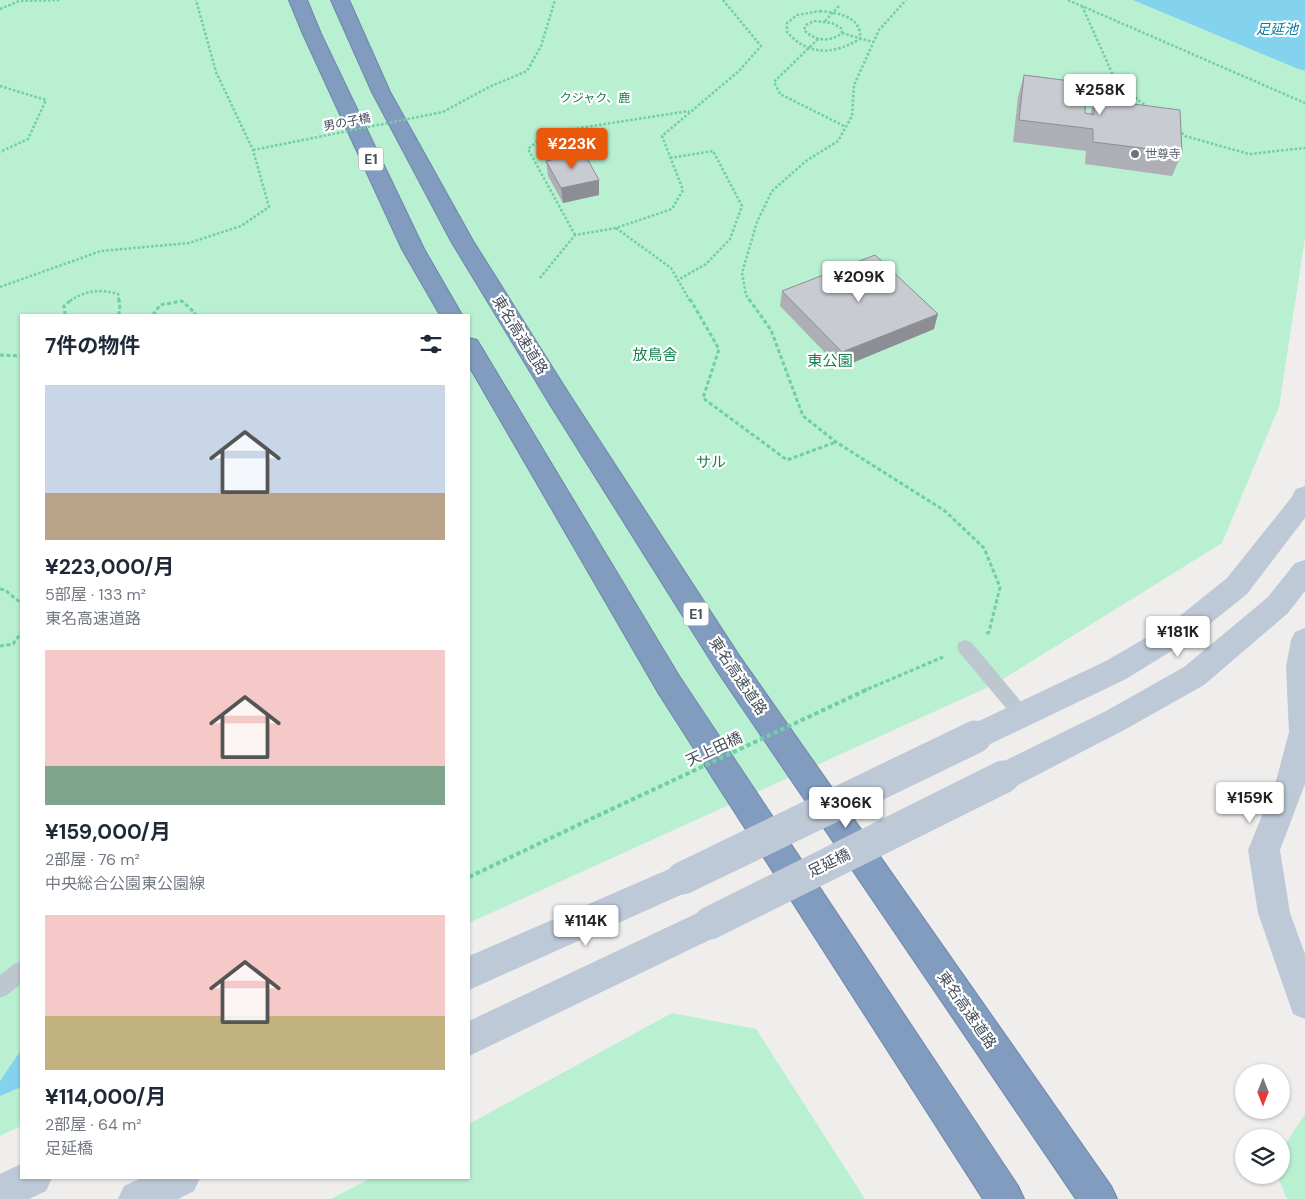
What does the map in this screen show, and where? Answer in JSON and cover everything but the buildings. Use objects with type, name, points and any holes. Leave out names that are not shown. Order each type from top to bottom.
[{"type":"highway","name":"E1","points":[[298,0],[312,34],[413,249],[450,314]]},
{"type":"highway","name":"東名高速道路","points":[[340,0],[381,92],[462,242],[560,400],[728,663],[1098,1199]]},
{"type":"highway","points":[[470,348],[669,684],[1005,1199]]},
{"type":"street","points":[[470,973],[683,878],[1116,670],[1181,631],[1237,586],[1302,503],[1305,496]]},
{"type":"street","name":"足延橋","points":[[470,1039],[710,923],[1116,720],[1194,676],[1278,605],[1305,571]]},
{"type":"street","points":[[1305,640],[1300,667],[1304,732],[1291,781],[1264,850],[1274,913],[1305,1002]]},
{"type":"street","points":[[0,1193],[31,1179]]},
{"type":"street","points":[[136,1199],[179,1179]]},
{"type":"lane","points":[[965,647],[1022,715]]},
{"type":"lane","points":[[0,988],[20,972]]},
{"type":"path","points":[[0,9],[19,1],[60,0]]},
{"type":"path","points":[[0,287],[101,251],[189,243],[241,226],[269,207],[253,150],[216,72],[196,0]]},
{"type":"path","name":"男の子橋","points":[[253,150],[443,112],[489,87],[527,71],[541,46],[555,0]]},
{"type":"path","points":[[540,278],[575,235],[616,228],[672,209],[682,190],[662,136],[739,71],[761,46],[723,0]]},
{"type":"path","points":[[818,39],[774,82],[780,94],[846,127],[852,116],[854,85],[873,42],[879,30],[906,0]]},
{"type":"path","points":[[1068,0],[1305,103]]},
{"type":"path","points":[[826,20],[839,6]]},
{"type":"path","points":[[1082,6],[1117,84],[1155,113]]},
{"type":"path","points":[[820,11],[833,12],[844,16],[859,26],[862,32],[860,39],[845,48],[833,51],[808,49],[790,39],[785,32],[785,26],[790,20],[803,14],[820,11]]},
{"type":"path","points":[[826,20],[835,23],[841,28],[842,33],[838,38],[828,40],[808,36],[804,30],[806,25],[814,21],[826,20]]},
{"type":"path","points":[[842,33],[873,42]]},
{"type":"path","points":[[0,86],[46,100],[28,139],[0,152]]},
{"type":"path","points":[[575,235],[528,149],[547,133],[691,111]]},
{"type":"path","name":"天上田橋","points":[[470,877],[868,689],[965,647],[989,632],[1000,587],[984,548],[946,510],[836,442],[803,416],[771,330],[746,295],[742,273],[757,222],[772,191],[806,161],[838,140],[846,127]]},
{"type":"path","points":[[1178,130],[1185,136],[1249,154],[1305,148]]},
{"type":"path","points":[[670,158],[713,151],[742,206],[730,239],[706,264],[678,280]]},
{"type":"path","points":[[616,228],[671,268],[719,349],[703,398],[786,460],[836,442]]},
{"type":"path","points":[[65,314],[64,306],[80,293],[104,289],[118,294],[120,311],[118,314]]},
{"type":"path","points":[[154,314],[160,305],[182,301],[194,314]]},
{"type":"path","points":[[0,355],[20,356]]},
{"type":"path","points":[[0,589],[5,590],[20,602]]},
{"type":"path","points":[[0,646],[13,644],[20,634]]},
{"type":"green space","name":"東公園","points":[[0,0],[1305,0],[1305,238],[1279,407],[1222,543],[995,684],[470,923],[470,314],[20,314],[20,1126],[0,1136]]},
{"type":"green space","points":[[672,1013],[756,1029],[865,1199],[331,1199],[369,1179],[470,1179],[470,1123]]},
{"type":"green space","points":[[1305,1114],[1305,1199],[1287,1199],[1281,1184],[1290,1184],[1290,1137]]},
{"type":"water","name":"足延池","points":[[1133,0],[1305,0],[1305,71],[1296,68]]},
{"type":"water","points":[[20,1051],[20,1087],[0,1096],[0,1081]]},
{"type":"place","name":"世尊寺","points":[[1135,154]]},
{"type":"park label","name":"クジャク、鹿","points":[[595,98]]},
{"type":"park label","name":"放鳥舎","points":[[655,355]]},
{"type":"park label","name":"サル","points":[[711,462]]}]
